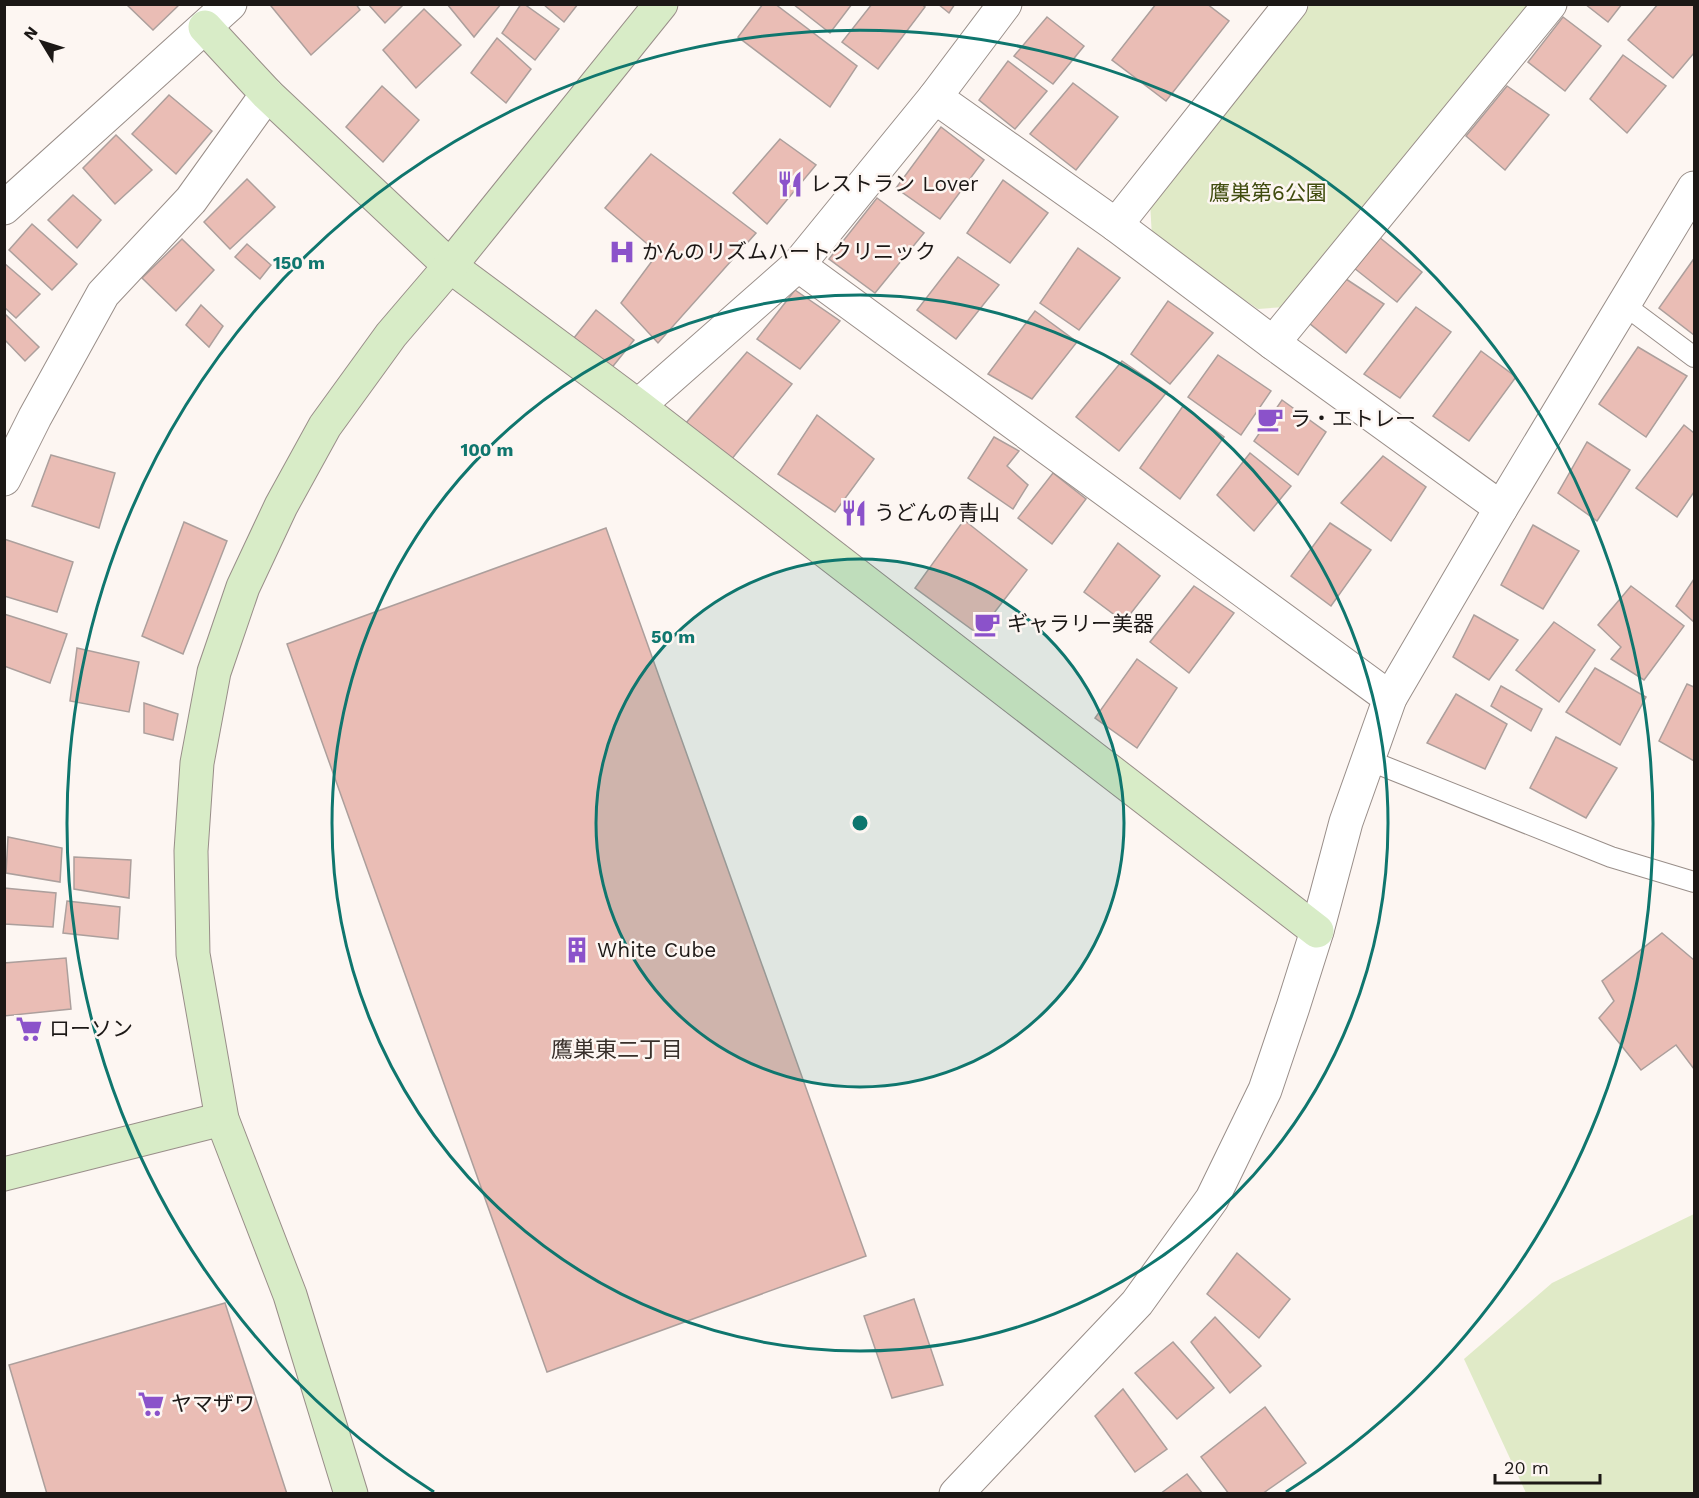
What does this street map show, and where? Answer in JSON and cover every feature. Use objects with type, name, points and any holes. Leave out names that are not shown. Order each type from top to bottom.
[{"type":"street","points":[[4,208],[230,4]]},
{"type":"street","points":[[351,1494],[290,1295],[222,1119],[193,954],[191,851],[197,763],[214,672],[243,587],[281,506],[325,426],[392,334],[450,266],[661,4]]},
{"type":"street","points":[[638,406],[798,265],[935,98],[1005,4]]},
{"type":"street","points":[[1116,225],[1291,4]]},
{"type":"street","points":[[1273,343],[1550,4]]},
{"type":"street","points":[[205,27],[267,94],[450,266],[638,406],[1317,931]]},
{"type":"street","points":[[4,479],[35,417],[103,294],[191,200],[267,94]]},
{"type":"street","points":[[935,98],[1116,225],[1273,343],[1501,508]]},
{"type":"street","points":[[956,1494],[1137,1303],[1212,1198],[1265,1090],[1317,931],[1346,822],[1390,698],[1623,304],[1695,188]]},
{"type":"street","points":[[798,265],[1390,698]]},
{"type":"street","points":[[4,1174],[222,1119]]},
{"type":"lane","points":[[1623,304],[1695,357]]},
{"type":"lane","points":[[1368,760],[1611,856],[1695,882]]},
{"type":"green space","name":"鷹巣第6公園","points":[[1310,5],[1528,5],[1285,307],[1258,309],[1152,237],[1150,202]]},
{"type":"green space","points":[[1694,1214],[1694,1493],[1526,1493],[1464,1359],[1552,1283]]},
{"type":"building","points":[[126,4],[180,4],[153,30]]},
{"type":"building","points":[[273,4],[356,4],[360,10],[311,55],[271,6]]},
{"type":"building","points":[[368,4],[404,4],[385,23]]},
{"type":"building","points":[[447,4],[501,4],[474,37]]},
{"type":"building","points":[[521,4],[559,29],[535,60],[502,33]]},
{"type":"building","points":[[543,4],[578,4],[564,22]]},
{"type":"building","points":[[763,4],[775,4],[857,66],[830,107],[738,37]]},
{"type":"building","points":[[793,4],[852,4],[830,33]]},
{"type":"building","points":[[872,4],[921,4],[925,7],[878,69],[842,42]]},
{"type":"building","points":[[938,4],[955,4],[949,13]]},
{"type":"building","points":[[1156,4],[1207,4],[1229,21],[1166,101],[1112,60]]},
{"type":"building","points":[[1585,4],[1622,4],[1608,22]]},
{"type":"building","points":[[1658,4],[1694,4],[1694,53],[1673,78],[1628,40]]},
{"type":"building","points":[[424,9],[461,45],[416,88],[383,50]]},
{"type":"building","points":[[1047,17],[1084,46],[1053,84],[1014,56]]},
{"type":"building","points":[[1563,17],[1601,46],[1565,91],[1528,62]]},
{"type":"building","points":[[497,38],[531,69],[506,103],[471,73]]},
{"type":"building","points":[[1623,55],[1666,86],[1627,133],[1590,99]]},
{"type":"building","points":[[1008,61],[1047,91],[1015,129],[979,100]]},
{"type":"building","points":[[1073,83],[1118,117],[1076,170],[1030,134]]},
{"type":"building","points":[[382,86],[419,120],[383,162],[346,127]]},
{"type":"building","points":[[1507,86],[1549,115],[1505,170],[1466,136]]},
{"type":"building","points":[[169,95],[212,131],[176,174],[132,134]]},
{"type":"building","points":[[941,127],[984,160],[940,219],[896,188]]},
{"type":"building","points":[[116,135],[152,170],[115,204],[83,168]]},
{"type":"building","points":[[780,139],[816,165],[767,224],[733,193]]},
{"type":"building","points":[[651,154],[756,233],[658,343],[621,303],[658,253],[605,208]]},
{"type":"building","points":[[247,179],[275,207],[230,249],[204,222]]},
{"type":"building","points":[[1003,180],[1048,213],[1010,263],[967,233]]},
{"type":"building","points":[[73,195],[101,220],[77,248],[48,220]]},
{"type":"building","points":[[877,198],[924,233],[875,293],[829,259]]},
{"type":"building","points":[[32,224],[77,264],[52,290],[9,250]]},
{"type":"building","points":[[1379,237],[1422,272],[1397,302],[1354,268]]},
{"type":"building","points":[[182,239],[214,270],[176,311],[142,278]]},
{"type":"building","points":[[247,244],[271,265],[260,279],[235,257]]},
{"type":"building","points":[[1078,248],[1120,278],[1079,330],[1040,303]]},
{"type":"building","points":[[958,257],[999,285],[956,339],[917,310]]},
{"type":"building","points":[[1694,261],[1694,335],[1659,308]]},
{"type":"building","points":[[4,263],[40,294],[16,318],[4,307]]},
{"type":"building","points":[[1343,277],[1384,304],[1346,353],[1309,323]]},
{"type":"building","points":[[795,290],[840,321],[800,369],[757,339]]},
{"type":"building","points":[[1168,301],[1213,333],[1170,384],[1131,354]]},
{"type":"building","points":[[201,305],[223,326],[209,347],[186,325]]},
{"type":"building","points":[[1416,307],[1451,332],[1400,398],[1364,374]]},
{"type":"building","points":[[596,310],[634,340],[606,375],[570,343]]},
{"type":"building","points":[[1035,311],[1077,342],[1032,399],[988,374]]},
{"type":"building","points":[[4,313],[39,347],[25,361],[4,339]]},
{"type":"building","points":[[1638,347],[1687,376],[1646,437],[1599,404]]},
{"type":"building","points":[[1481,351],[1516,377],[1469,441],[1433,416]]},
{"type":"building","points":[[747,352],[792,384],[731,460],[686,423]]},
{"type":"building","points":[[1218,355],[1271,391],[1241,435],[1188,397]]},
{"type":"building","points":[[1122,361],[1167,392],[1119,451],[1076,417]]},
{"type":"building","points":[[1282,400],[1326,432],[1298,475],[1254,441]]},
{"type":"building","points":[[1183,406],[1224,437],[1180,499],[1140,468]]},
{"type":"building","points":[[817,415],[874,459],[835,512],[778,474]]},
{"type":"building","points":[[1684,425],[1694,433],[1694,492],[1677,517],[1636,488]]},
{"type":"building","points":[[994,437],[1019,451],[1007,466],[1028,485],[1013,509],[968,478]]},
{"type":"building","points":[[1587,442],[1630,470],[1597,521],[1558,493]]},
{"type":"building","points":[[1250,453],[1291,486],[1254,531],[1217,495]]},
{"type":"building","points":[[51,455],[115,473],[99,528],[32,506]]},
{"type":"building","points":[[1383,456],[1426,487],[1391,541],[1341,503]]},
{"type":"building","points":[[1053,473],[1086,499],[1052,544],[1018,518]]},
{"type":"building","points":[[964,520],[1027,570],[978,634],[915,588]]},
{"type":"building","points":[[184,522],[227,541],[183,654],[142,636]]},
{"type":"building","points":[[1330,523],[1371,550],[1331,606],[1291,576]]},
{"type":"building","points":[[1533,525],[1579,551],[1543,609],[1501,585]]},
{"type":"building","name":"White Cube","points":[[606,528],[866,1256],[547,1372],[287,644]]},
{"type":"building","points":[[4,539],[73,562],[57,612],[4,596]]},
{"type":"building","points":[[1118,543],[1160,576],[1124,622],[1084,592]]},
{"type":"building","points":[[1694,579],[1694,622],[1676,606]]},
{"type":"building","points":[[1194,586],[1234,613],[1189,673],[1150,642]]},
{"type":"building","points":[[1631,586],[1684,626],[1644,680],[1611,659],[1621,647],[1598,625]]},
{"type":"building","points":[[4,614],[67,634],[50,683],[4,666]]},
{"type":"building","points":[[1474,615],[1518,640],[1489,680],[1453,657]]},
{"type":"building","points":[[1554,622],[1595,650],[1559,702],[1516,670]]},
{"type":"building","points":[[77,648],[139,662],[129,712],[70,701]]},
{"type":"building","points":[[1137,659],[1177,688],[1137,748],[1095,718]]},
{"type":"building","points":[[1595,668],[1646,697],[1620,745],[1566,712]]},
{"type":"building","points":[[1687,684],[1694,687],[1694,761],[1659,741]]},
{"type":"building","points":[[1501,686],[1542,709],[1531,731],[1491,706]]},
{"type":"building","points":[[1456,694],[1507,724],[1485,769],[1427,743]]},
{"type":"building","points":[[144,703],[178,714],[173,740],[144,733]]},
{"type":"building","points":[[1556,737],[1617,768],[1586,818],[1530,788]]},
{"type":"building","points":[[8,837],[62,848],[60,882],[6,873]]},
{"type":"building","points":[[74,857],[131,860],[129,898],[74,889]]},
{"type":"building","points":[[4,888],[56,893],[53,927],[5,924]]},
{"type":"building","points":[[67,901],[120,907],[118,939],[63,933]]},
{"type":"building","points":[[1662,933],[1694,960],[1694,1069],[1676,1045],[1641,1070],[1599,1018],[1614,1001],[1602,981]]},
{"type":"building","points":[[66,958],[71,1009],[4,1016],[4,963]]},
{"type":"building","points":[[1237,1253],[1290,1299],[1259,1338],[1207,1294]]},
{"type":"building","points":[[914,1299],[943,1385],[892,1398],[864,1316]]},
{"type":"building","points":[[225,1303],[287,1494],[47,1494],[9,1365]]},
{"type":"building","points":[[1215,1317],[1261,1366],[1230,1393],[1191,1342]]},
{"type":"building","points":[[1173,1342],[1214,1388],[1177,1419],[1135,1373]]},
{"type":"building","points":[[1123,1389],[1167,1449],[1135,1472],[1095,1416]]},
{"type":"building","points":[[1265,1407],[1306,1463],[1262,1494],[1229,1494],[1201,1457]]},
{"type":"building","points":[[1187,1474],[1203,1494],[1160,1494]]},
{"type":"place","name":"レストラン Lover","points":[[790,184]]},
{"type":"place","name":"かんのリズムハートクリニック","points":[[622,252]]},
{"type":"place","name":"ラ・エトレー","points":[[1270,419]]},
{"type":"place","name":"うどんの青山","points":[[854,513]]},
{"type":"place","name":"ギャラリー美器","points":[[987,624]]},
{"type":"place","name":"White Cube","points":[[577,950]]},
{"type":"place","name":"ローソン","points":[[29,1029]]},
{"type":"place","name":"ヤマザワ","points":[[151,1404]]},
{"type":"district","name":"鷹巣東二丁目","points":[[617,1049]]}]
